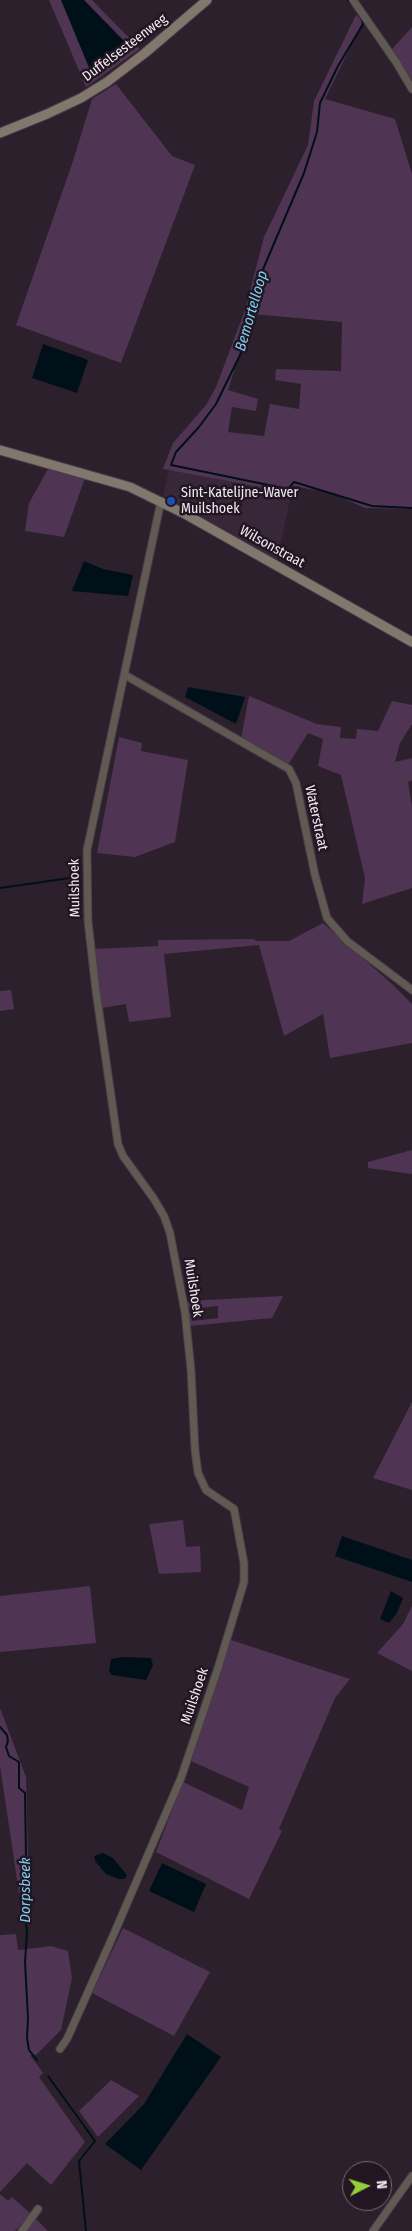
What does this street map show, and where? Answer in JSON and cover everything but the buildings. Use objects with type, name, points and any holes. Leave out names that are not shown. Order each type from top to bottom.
[{"type":"street","name":"Duffelsesteenweg","points":[[0,133],[48,114],[81,98],[107,82],[145,53],[206,0]]},
{"type":"street","points":[[352,0],[412,89]]},
{"type":"street","name":"Wilsonstraat","points":[[0,450],[130,487],[161,501],[412,642]]},
{"type":"street","name":"Muilshoek","points":[[60,2049],[67,2039],[113,1936],[181,1778],[218,1668],[244,1582],[244,1563],[234,1509],[206,1490],[198,1472],[195,1450],[191,1362],[185,1312],[174,1251],[164,1216],[118,1144],[88,921],[87,850],[161,501]]},
{"type":"street","name":"Waterstraat","points":[[125,676],[289,769],[296,783],[315,875],[327,918],[347,940],[412,990]]},
{"type":"street","points":[[373,2231],[412,2176]]},
{"type":"street","points":[[22,2231],[38,2209]]},
{"type":"shaded area","points":[[49,0],[92,0],[140,49],[86,87]]},
{"type":"shaded area","points":[[61,0],[84,0],[125,42],[90,70]]},
{"type":"shaded area","points":[[356,15],[363,21],[325,99],[395,119],[412,174],[412,509],[365,508],[331,493],[293,486],[286,492],[163,469],[173,443],[206,405],[216,387],[245,310],[264,237],[308,145],[314,101]],"holes":[[[252,314],[342,322],[341,371],[276,369],[275,380],[301,384],[299,409],[270,404],[264,436],[228,432],[232,407],[256,411],[258,399],[228,390]]]},
{"type":"shaded area","points":[[412,27],[412,81],[392,49]]},
{"type":"shaded area","points":[[116,84],[172,156],[195,165],[121,363],[16,325],[73,161],[92,99]]},
{"type":"shaded area","points":[[43,344],[88,360],[77,393],[32,378]]},
{"type":"shaded area","points":[[48,469],[85,478],[64,537],[25,531],[29,503]]},
{"type":"shaded area","points":[[169,470],[285,492],[293,486],[277,560],[163,496]]},
{"type":"shaded area","points":[[84,561],[103,569],[133,575],[128,596],[72,591]]},
{"type":"shaded area","points":[[188,687],[245,697],[236,724],[185,697]]},
{"type":"shaded area","points":[[249,696],[317,724],[341,727],[340,738],[356,739],[357,729],[378,731],[392,701],[412,705],[412,724],[400,743],[395,762],[412,758],[412,780],[408,782],[412,806],[412,888],[362,904],[365,878],[341,775],[318,766],[323,739],[308,733],[288,765],[241,739]]},
{"type":"shaded area","points":[[119,737],[142,743],[141,751],[188,760],[175,842],[135,857],[97,853]]},
{"type":"shaded area","points":[[323,923],[412,1004],[412,1043],[330,1058],[323,1014],[284,1036],[259,945],[164,954],[171,1017],[129,1022],[126,1004],[102,1008],[94,949],[158,946],[158,940],[252,939],[258,941],[289,941]]},
{"type":"shaded area","points":[[11,990],[14,1009],[0,1011],[0,991]]},
{"type":"shaded area","points":[[412,1150],[412,1174],[368,1168],[368,1162]]},
{"type":"shaded area","points":[[283,1296],[272,1318],[189,1326],[188,1313],[191,1313],[192,1321],[218,1318],[218,1306],[188,1309],[187,1301]]},
{"type":"shaded area","points":[[412,1402],[412,1490],[373,1478]]},
{"type":"shaded area","points":[[183,1520],[186,1547],[200,1546],[201,1572],[159,1574],[149,1524]]},
{"type":"shaded area","points":[[342,1536],[412,1560],[412,1582],[335,1556]]},
{"type":"shaded area","points":[[90,1586],[96,1643],[0,1652],[0,1596]]},
{"type":"shaded area","points":[[391,1591],[403,1598],[397,1613],[389,1623],[380,1619]]},
{"type":"shaded area","points":[[412,1606],[412,1671],[377,1653],[403,1624]]},
{"type":"shaded area","points":[[231,1640],[350,1679],[335,1698],[279,1829],[282,1831],[249,1899],[156,1852],[183,1782],[242,1810],[249,1787],[191,1761]]},
{"type":"shaded area","points":[[124,1657],[151,1658],[153,1665],[146,1680],[112,1675],[109,1671],[111,1659]]},
{"type":"shaded area","points":[[0,1708],[26,1777],[29,1889],[19,1893],[0,1766]]},
{"type":"shaded area","points":[[103,1853],[113,1858],[127,1875],[125,1879],[119,1879],[106,1874],[95,1861],[94,1856]]},
{"type":"shaded area","points":[[162,1863],[206,1884],[194,1912],[149,1891]]},
{"type":"shaded area","points":[[123,1928],[210,1972],[174,2036],[92,1993]]},
{"type":"shaded area","points":[[16,1934],[18,1950],[51,1946],[68,1951],[72,1978],[61,2030],[36,2055],[30,2055],[43,2073],[39,2077],[85,2142],[51,2185],[27,2163],[0,2192],[0,1935]]},
{"type":"shaded area","points":[[187,2034],[221,2057],[141,2170],[105,2144],[144,2104]]},
{"type":"shaded area","points":[[111,2080],[139,2096],[98,2137],[79,2111]]},
{"type":"shaded area","points":[[0,2194],[8,2201],[12,2197],[31,2214],[15,2231],[0,2231]]},
{"type":"shaded area","points":[[36,2219],[48,2231],[26,2231]]},
{"type":"waterway","name":"Bemortelloop","points":[[348,0],[358,13]]},
{"type":"waterway","name":"Bemortelloop","points":[[361,17],[363,24],[338,66],[320,103],[317,132],[304,173],[261,274],[251,324],[242,351],[216,404],[199,427],[176,452],[171,465],[288,489],[294,482],[372,506],[412,508]]},
{"type":"waterway","points":[[0,888],[70,878]]},
{"type":"waterway","name":"Dorpsbeek","points":[[0,1727],[7,1735],[6,1747],[9,1756],[19,1762],[19,1788],[25,1793],[25,1870],[28,1884],[23,1894],[27,1933],[25,1962],[28,2018],[27,2038],[29,2050],[37,2060]]},
{"type":"waterway","name":"Dorpsbeek","points":[[48,2076],[95,2141],[79,2161],[86,2231]]},
{"type":"place","name":"Sint-Katelijne-Waver Muilshoek","points":[[171,501]]}]
